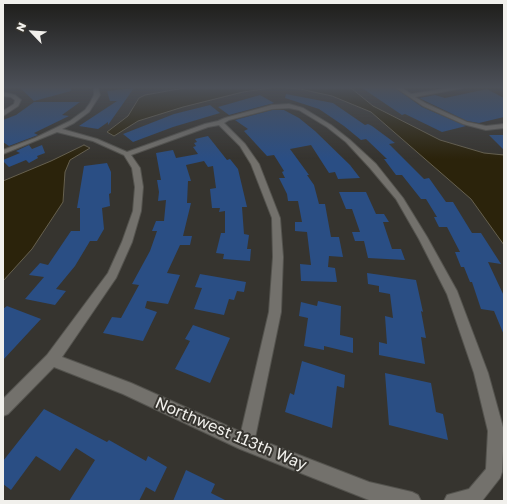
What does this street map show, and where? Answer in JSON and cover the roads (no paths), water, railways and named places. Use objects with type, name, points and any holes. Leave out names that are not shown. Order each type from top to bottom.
[{"type":"street","points":[[3,152],[57,130],[86,112]]},
{"type":"street","points":[[127,154],[207,124],[220,123],[227,119],[255,112]]},
{"type":"street","points":[[306,112],[348,141],[373,166],[399,198],[424,239],[453,294],[481,374],[496,431],[494,472],[474,497],[453,501]]},
{"type":"street","points":[[438,112],[465,123],[486,128],[504,126]]},
{"type":"street","points":[[220,123],[243,145],[255,164],[276,218],[278,257],[275,312],[246,443]]},
{"type":"street","points":[[3,409],[52,360],[87,312],[112,275],[127,242],[137,211],[139,187],[136,168],[127,154],[95,140],[57,130]]},
{"type":"street","name":"Northwest 113th Way","points":[[52,360],[126,388],[246,443],[369,491],[412,501]]}]
